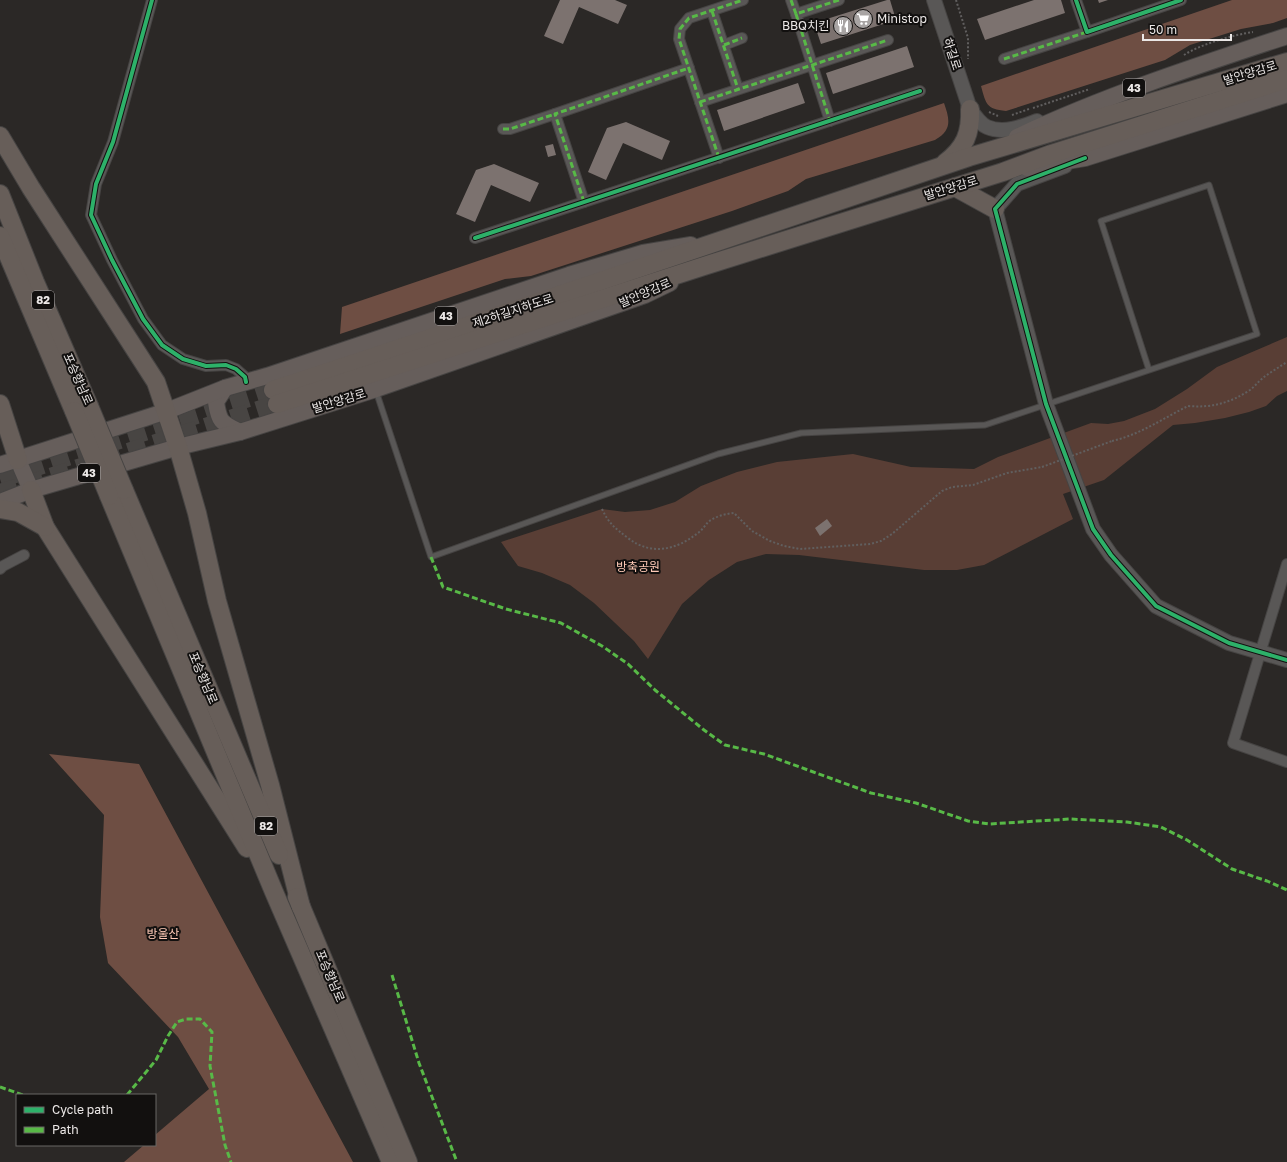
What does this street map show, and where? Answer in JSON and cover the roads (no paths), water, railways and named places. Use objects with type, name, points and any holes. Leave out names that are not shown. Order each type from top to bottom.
[{"type":"highway","name":"발안양감로","points":[[730,238],[986,151],[1287,62]]},
{"type":"highway","name":"발안양감로","points":[[704,266],[1003,172],[1051,154],[1287,79]]},
{"type":"highway","points":[[941,166],[953,157],[961,147],[968,135],[970,122],[977,108]]},
{"type":"highway","points":[[0,136],[30,188],[156,382],[167,411],[197,513],[217,601],[270,785],[301,907]]},
{"type":"highway","points":[[955,187],[994,209]]},
{"type":"highway","name":"포승향남로","points":[[0,194],[82,408],[274,892],[391,1162]]},
{"type":"highway","name":"포승향남로","points":[[0,236],[82,408]]},
{"type":"highway","name":"제2하길지하도로","points":[[704,266],[275,397],[730,238]]},
{"type":"highway","points":[[0,405],[0,412]]},
{"type":"highway","points":[[0,405],[18,460]]},
{"type":"highway","points":[[31,490],[45,527],[274,892]]},
{"type":"highway","name":"포승향남로","points":[[117,493],[301,907],[408,1162]]},
{"type":"highway","points":[[0,509],[18,512],[45,527]]},
{"type":"main road","name":"43","points":[[986,151],[1060,117],[1143,85],[1287,36]]},
{"type":"main road","name":"43","points":[[1003,172],[1085,158],[1287,94]]},
{"type":"main road","name":"발안양감로","points":[[0,466],[167,411],[225,388],[569,275],[643,253],[730,238]]},
{"type":"main road","name":"발안양감로","points":[[0,502],[31,490],[178,447],[240,432],[376,389],[645,295],[704,266]]},
{"type":"main road","points":[[225,388],[216,402],[218,416],[224,424],[240,432]]},
{"type":"main road","points":[[18,460],[31,490]]},
{"type":"street","points":[[152,0],[113,142],[96,184],[91,215],[112,260],[143,319],[162,345],[183,359],[206,366],[226,365],[236,369],[245,377],[246,382]]},
{"type":"street","points":[[719,158],[679,39],[680,29],[690,18],[743,0]]},
{"type":"street","points":[[791,0],[830,121]]},
{"type":"street","points":[[796,14],[838,0]]},
{"type":"street","name":"하길로","points":[[934,0],[977,108]]},
{"type":"street","points":[[1076,0],[1087,32]]},
{"type":"street","points":[[1004,60],[1180,0]]},
{"type":"street","points":[[712,11],[738,89]]},
{"type":"street","points":[[724,45],[742,38]]},
{"type":"street","points":[[700,102],[888,40]]},
{"type":"street","points":[[503,129],[510,129],[556,114],[689,68]]},
{"type":"street","points":[[977,108],[986,127],[998,130],[1011,129],[1024,126],[1095,100],[1143,85]]},
{"type":"street","points":[[475,238],[920,91]]},
{"type":"street","points":[[556,114],[584,202]]},
{"type":"street","points":[[1085,158],[1017,184],[994,209],[1046,404],[1093,529],[1110,555],[1156,606],[1229,643],[1287,660]]},
{"type":"street","points":[[0,569],[24,555]]},
{"type":"street","points":[[1287,564],[1233,743],[1287,762]]},
{"type":"lane","points":[[376,389],[431,557],[718,454],[801,433],[985,425],[1257,334],[1209,185],[1101,221],[1149,370]]},
{"type":"tunnel","points":[[0,479],[273,390]]},
{"type":"tunnel","points":[[0,493],[277,404]]},
{"type":"place","name":"Ministop","points":[[863,19]]},
{"type":"place","name":"BBQ치킨","points":[[843,26]]},
{"type":"park label","name":"방축공원","points":[[638,567]]},
{"type":"park label","name":"방울산","points":[[163,934]]}]
